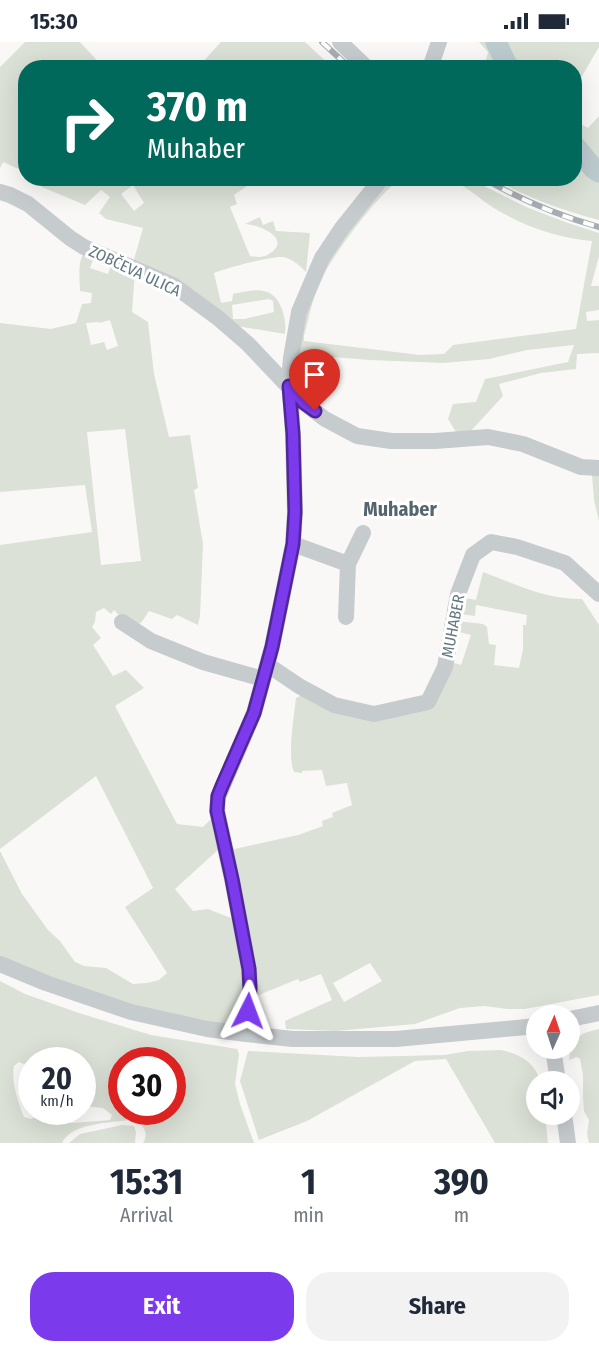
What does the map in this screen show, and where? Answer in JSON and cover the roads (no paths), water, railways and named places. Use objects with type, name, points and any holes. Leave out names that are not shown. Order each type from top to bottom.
[{"type":"street","points":[[340,42],[359,60]]},
{"type":"street","points":[[433,60],[439,42]]},
{"type":"street","points":[[246,1034],[250,988],[249,969],[217,811],[218,796],[254,713],[272,647],[293,544],[295,512],[289,386],[299,312],[322,258],[342,228],[376,186]]},
{"type":"street","name":"ZOBČEVA ULICA","points":[[0,192],[28,204],[84,247],[172,285],[218,318],[248,344],[289,386]]},
{"type":"street","points":[[289,386],[304,403],[325,419],[357,436],[391,441],[435,441],[488,437],[523,444],[581,467],[599,468]]},
{"type":"street","points":[[346,616],[348,564],[363,533]]},
{"type":"street","name":"MUHABER","points":[[266,672],[299,686],[334,705],[374,714],[429,702],[445,667],[458,594],[473,555],[491,542],[517,547],[565,563],[599,594]]},
{"type":"street","points":[[293,544],[348,564]]},
{"type":"street","points":[[122,622],[151,641],[203,662],[266,672]]},
{"type":"street","points":[[0,964],[46,983],[131,1012],[207,1029],[246,1034],[293,1039],[396,1039],[526,1027]]},
{"type":"street","points":[[580,1017],[599,1013]]},
{"type":"street","points":[[566,1125],[568,1143]]},
{"type":"waterway","points":[[496,42],[505,60]]},
{"type":"waterway","points":[[582,155],[599,172]]},
{"type":"railway","points":[[322,42],[341,60]]},
{"type":"railway","points":[[498,186],[540,206],[599,227]]},
{"type":"district","name":"Muhaber","points":[[400,509]]}]
